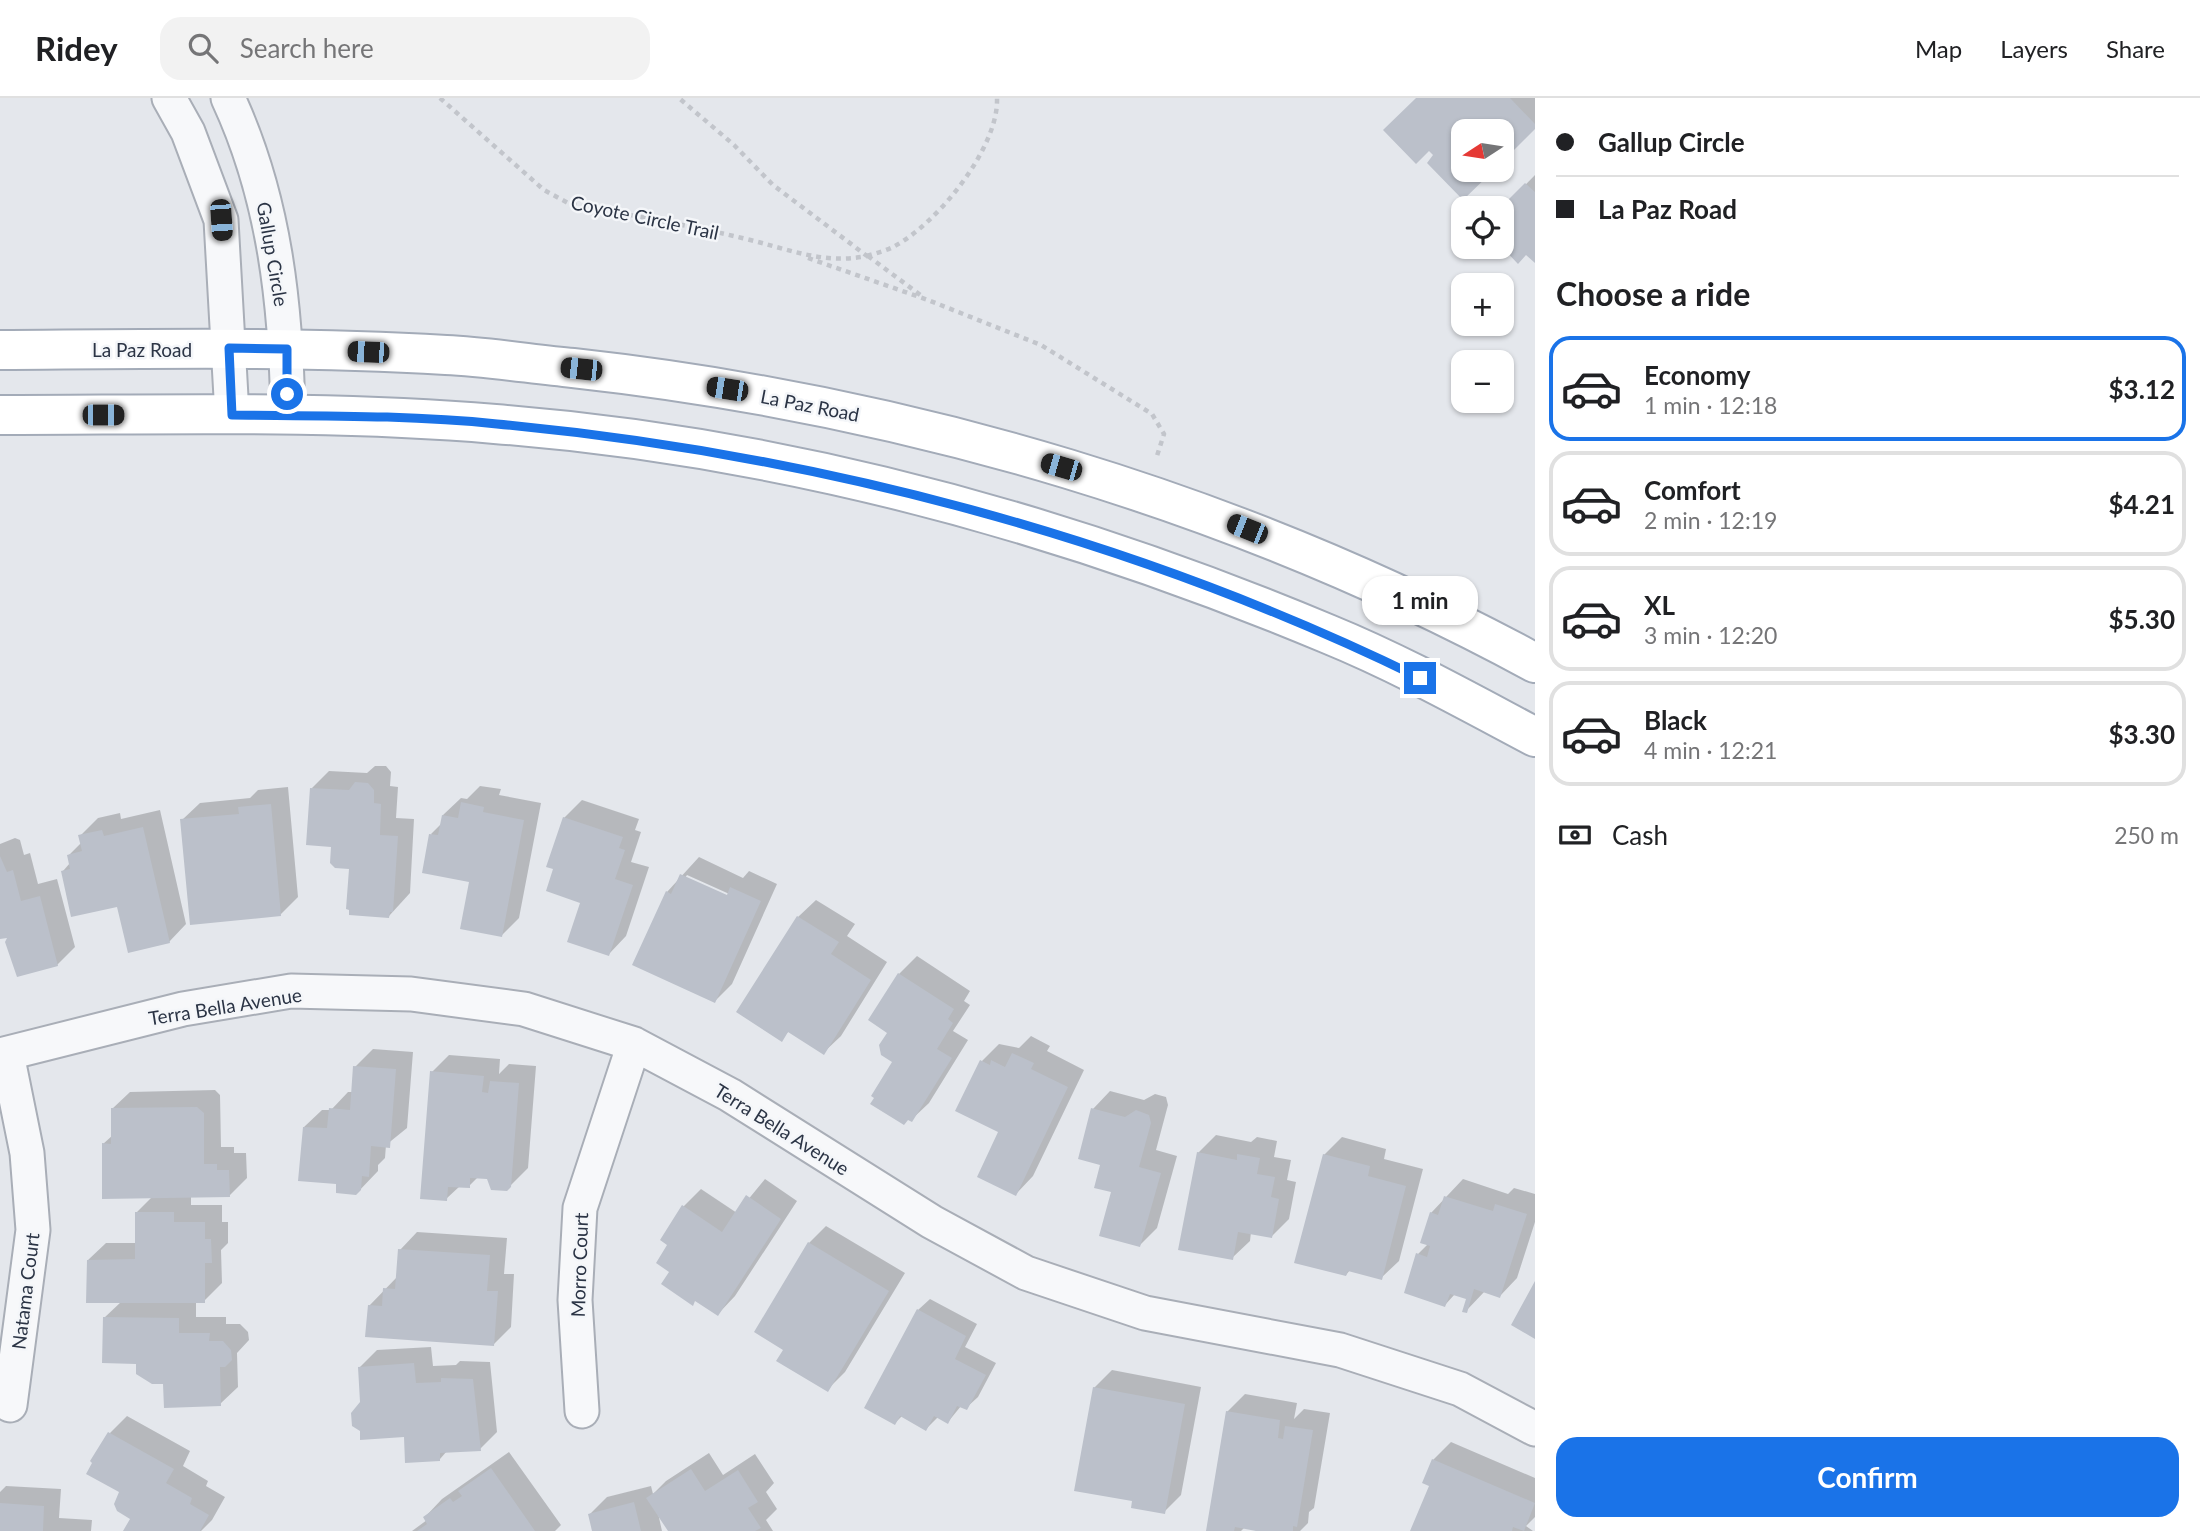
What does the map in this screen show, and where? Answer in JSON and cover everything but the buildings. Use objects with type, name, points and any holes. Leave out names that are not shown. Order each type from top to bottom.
[{"type":"main road","name":"La Paz Road","points":[[0,350],[229,348],[449,355],[634,375],[774,396],[928,429],[1146,493],[1224,520],[1361,576],[1535,663]]},
{"type":"main road","points":[[0,415],[232,415],[494,423],[645,440],[783,466],[944,502],[1075,539],[1319,630],[1535,737]]},
{"type":"street","points":[[169,98],[188,132],[221,220],[232,415]]},
{"type":"street","name":"Gallup Circle","points":[[228,98],[247,139],[267,208],[281,283],[287,349],[288,416]]},
{"type":"street","name":"Terra Bella Avenue","points":[[4,1054],[183,1009],[291,991],[411,994],[524,1009],[634,1044],[730,1095],[932,1222],[1026,1273],[1145,1314],[1340,1349],[1460,1389],[1535,1429]]},
{"type":"street","name":"Morro Court","points":[[582,1411],[575,1300],[580,1208],[634,1044]]},
{"type":"street","name":"Natama Court","points":[[4,1054],[27,1153],[33,1230],[10,1405]]},
{"type":"path","name":"Coyote Circle Trail","points":[[440,98],[544,190],[568,203],[743,238],[928,300],[1041,345],[1119,390],[1152,414],[1164,434],[1146,493]]},
{"type":"path","name":"Coyote Circle Trail","points":[[679,98],[734,145],[773,185],[928,300]]},
{"type":"path","points":[[867,256],[892,248],[948,203],[984,144],[998,108],[997,98]]},
{"type":"path","name":"Coyote Circle Trail","points":[[801,256],[843,260],[867,256]]},
{"type":"route","points":[[287,394],[287,349],[229,348],[232,415],[494,423],[645,440],[810,471],[944,502],[1075,539],[1196,582],[1331,635],[1420,678]]}]
